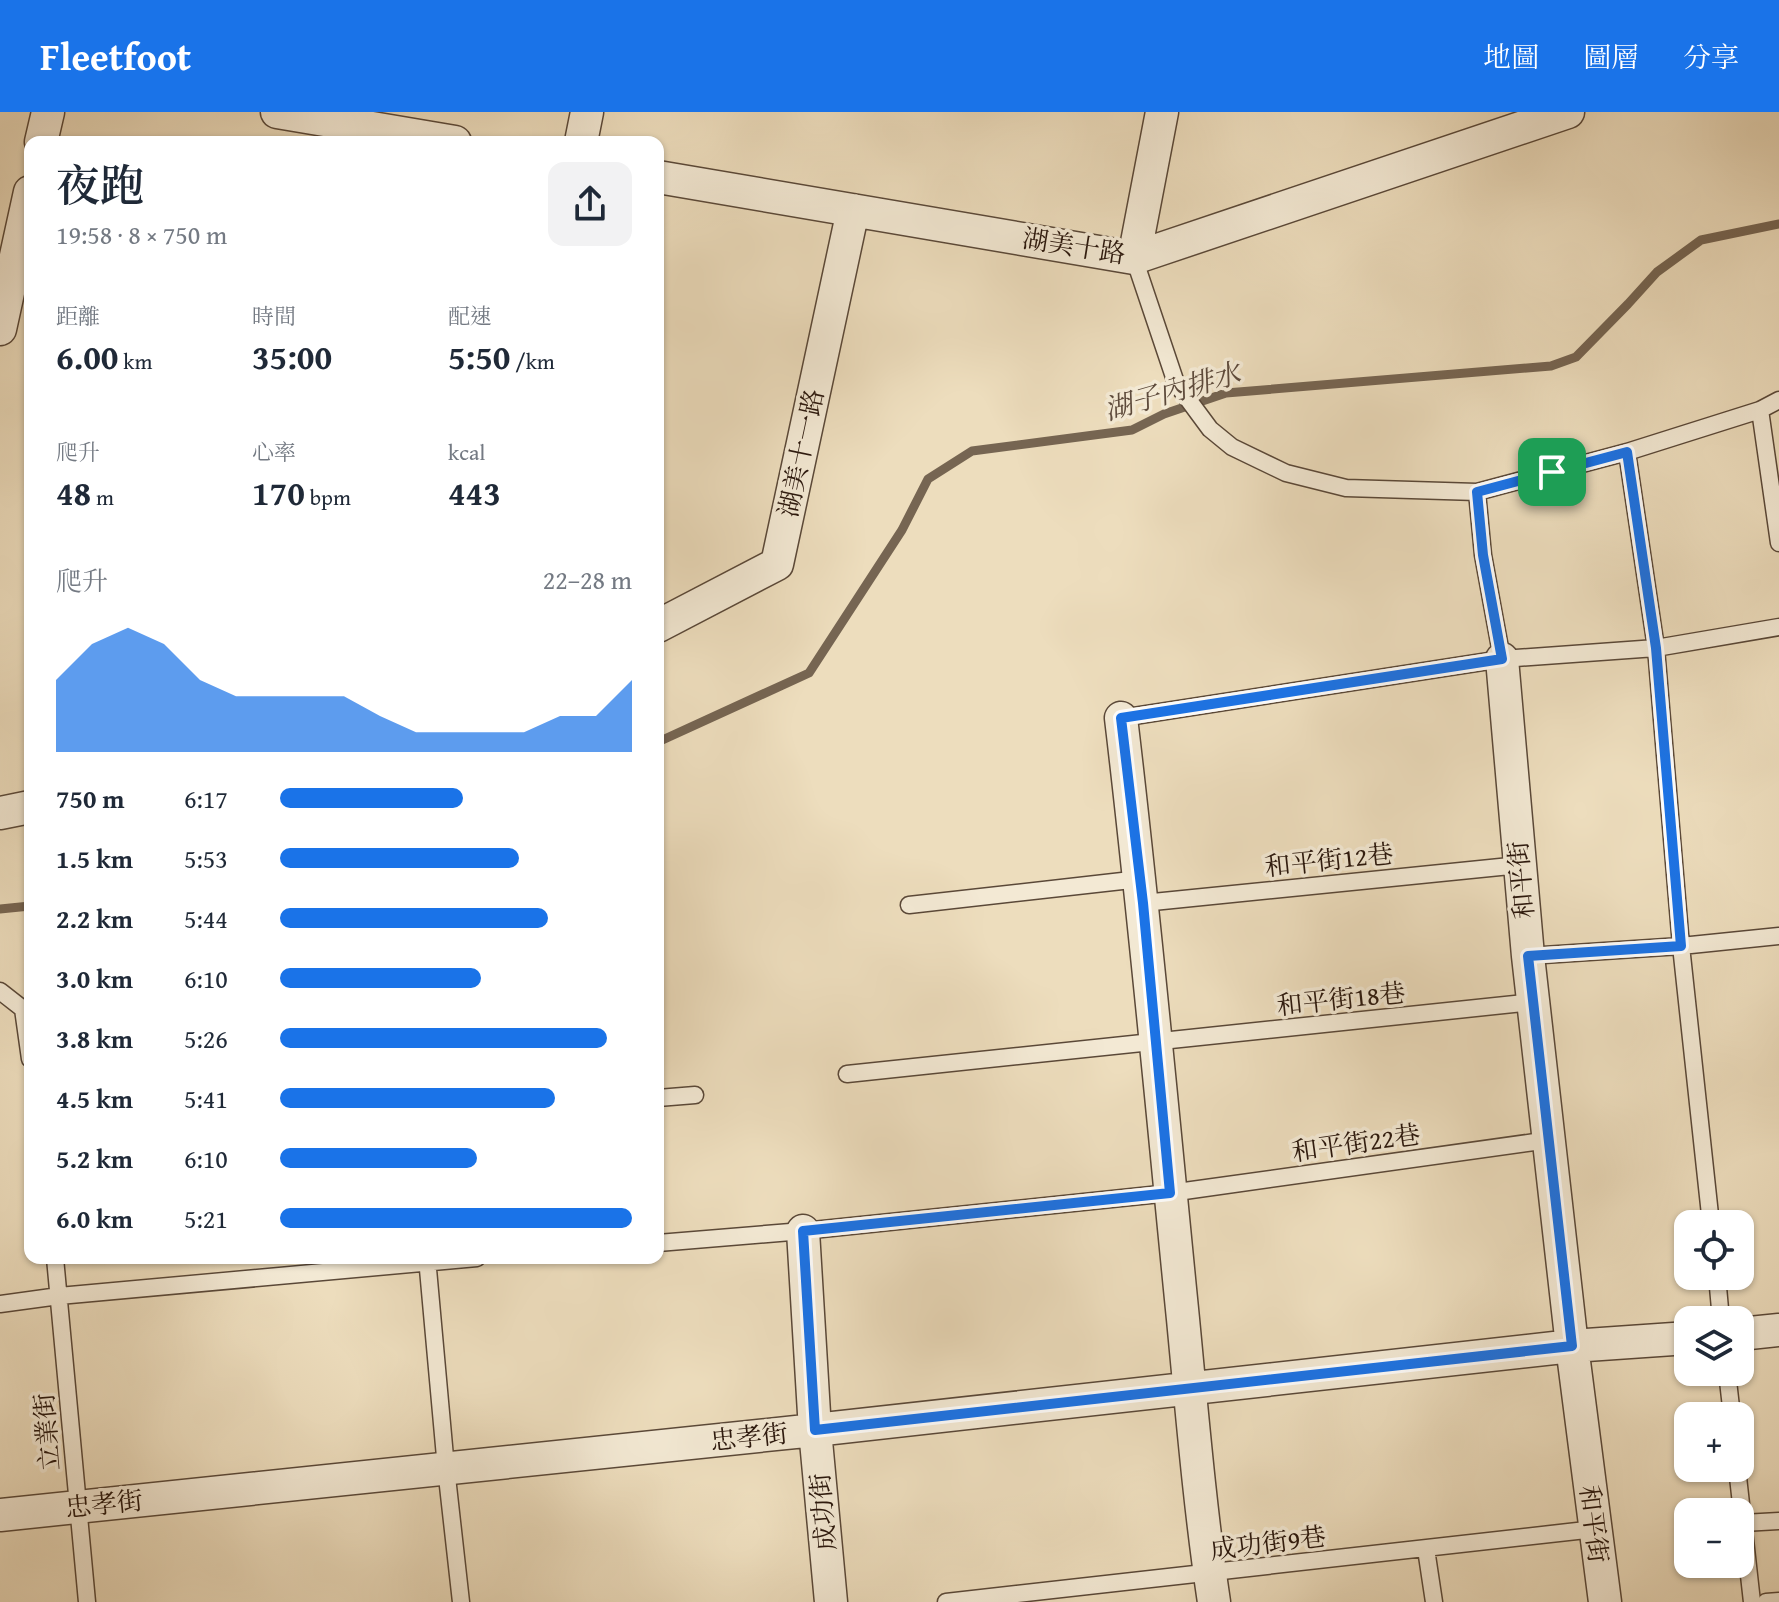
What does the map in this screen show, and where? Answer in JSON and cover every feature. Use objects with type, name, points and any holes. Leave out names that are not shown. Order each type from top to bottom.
[{"type":"street","points":[[42,136],[48,112]]},
{"type":"street","points":[[277,112],[419,136]]},
{"type":"street","points":[[582,136],[587,112]]},
{"type":"street","points":[[1134,258],[1162,112]]},
{"type":"street","name":"湖美十路","points":[[664,178],[1134,258],[1568,112]]},
{"type":"street","name":"湖美十一路","points":[[664,623],[777,564],[853,210]]},
{"type":"street","points":[[0,329],[24,219]]},
{"type":"street","name":"和平街","points":[[1502,659],[1533,1002],[1605,1602]]},
{"type":"street","points":[[1121,718],[1142,891],[1212,1588]]},
{"type":"street","points":[[0,813],[24,808]]},
{"type":"street","name":"成功街","points":[[803,1231],[815,1430],[831,1602]]},
{"type":"street","points":[[1754,1333],[1779,1330]]},
{"type":"street","name":"忠孝街","points":[[0,1515],[815,1430],[1572,1346],[1674,1339]]},
{"type":"lane","points":[[1134,258],[1176,383],[1210,429],[1232,447],[1286,473],[1346,488],[1477,492],[1627,452],[1760,410],[1779,400]]},
{"type":"lane","points":[[1760,410],[1779,543]]},
{"type":"lane","points":[[1627,452],[1656,648],[1681,946],[1709,1210]]},
{"type":"lane","name":"和平街","points":[[1477,492],[1483,555],[1502,659]]},
{"type":"lane","points":[[1121,718],[1502,659],[1656,648],[1779,627]]},
{"type":"lane","name":"和平街12巷","points":[[909,905],[1520,865]]},
{"type":"lane","points":[[1528,956],[1779,936]]},
{"type":"lane","points":[[0,991],[24,1008]]},
{"type":"lane","name":"和平街18巷","points":[[847,1074],[1533,1002]]},
{"type":"lane","points":[[664,1098],[695,1095]]},
{"type":"lane","name":"和平街22巷","points":[[664,1243],[1170,1193],[1549,1140]]},
{"type":"lane","name":"立業街","points":[[56,1264],[87,1602]]},
{"type":"lane","points":[[0,1304],[387,1264]]},
{"type":"lane","points":[[428,1264],[461,1602]]},
{"type":"lane","points":[[1754,1522],[1779,1521]]},
{"type":"lane","name":"成功街9巷","points":[[946,1602],[1212,1588],[1426,1549],[1595,1529]]},
{"type":"lane","points":[[1426,1549],[1434,1602]]},
{"type":"lane","points":[[1749,1578],[1752,1602]]},
{"type":"lane","points":[[1766,1602],[1779,1601]]},
{"type":"waterway","name":"湖子內排水","points":[[664,739],[809,673],[902,530],[928,479],[972,451],[1132,430],[1164,414],[1226,393],[1551,366],[1576,357],[1657,272],[1701,240],[1779,224]]},
{"type":"waterway","name":"湖子內排水","points":[[0,909],[24,907]]},
{"type":"route","points":[[1627,452],[1656,648],[1681,946],[1528,956],[1572,1346],[815,1430],[803,1231],[1170,1193],[1143,903],[1121,718],[1502,659],[1483,555],[1477,492],[1552,472],[1627,452]]}]
